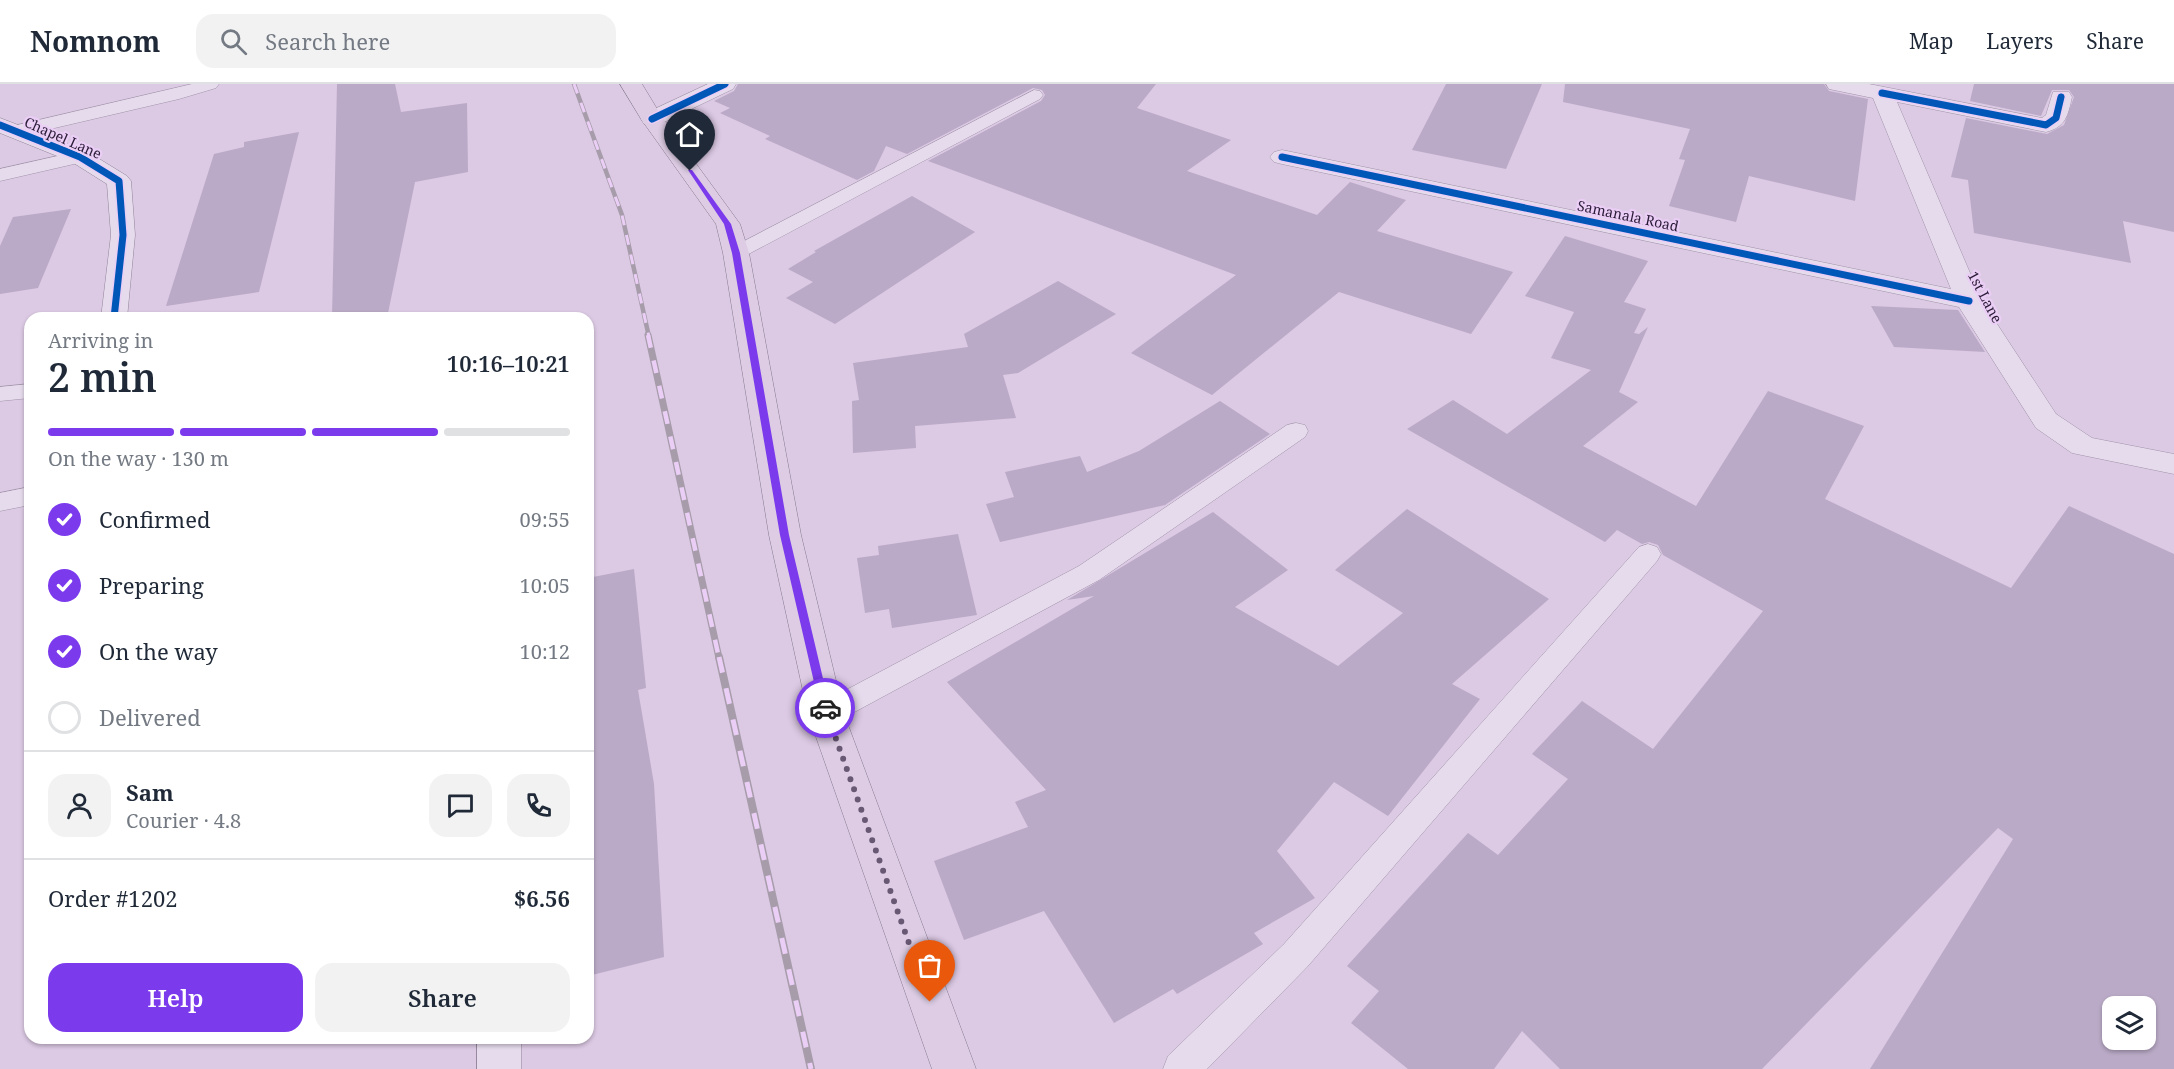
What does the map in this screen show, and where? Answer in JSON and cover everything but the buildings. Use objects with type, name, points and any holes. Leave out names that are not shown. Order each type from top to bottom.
[{"type":"main road","points":[[631,84],[652,119],[728,224],[736,253],[785,535],[826,714],[954,1069]]},
{"type":"street","points":[[652,119],[725,84]]},
{"type":"street","points":[[1837,84],[2046,124],[2056,118],[2061,97]]},
{"type":"street","name":"1st Lane","points":[[1882,93],[1969,301],[2046,421],[2083,446],[2174,464]]},
{"type":"street","name":"Chapel Lane","points":[[8,128],[80,157],[119,181],[123,235],[115,312]]},
{"type":"street","name":"Samanala Road","points":[[1282,157],[1969,301]]},
{"type":"street","points":[[499,1069],[500,1044]]},
{"type":"lane","points":[[8,128],[179,94],[210,84]]},
{"type":"lane","points":[[736,253],[1034,95]]},
{"type":"lane","points":[[0,175],[80,157]]},
{"type":"lane","points":[[0,394],[24,392]]},
{"type":"lane","points":[[826,714],[1089,573],[1296,431]]},
{"type":"lane","points":[[0,502],[24,497]]},
{"type":"lane","points":[[1181,1069],[1296,956],[1648,554]]},
{"type":"railway","points":[[574,84],[622,215],[649,337]]},
{"type":"railway","points":[[648,335],[719,658]]},
{"type":"railway","points":[[719,657],[811,1069]]},
{"type":"cycle path","points":[[652,119],[725,84]]},
{"type":"cycle path","points":[[1882,93],[2046,125],[2056,118],[2061,97]]},
{"type":"cycle path","points":[[0,125],[80,157],[119,181],[123,235],[115,312]]},
{"type":"cycle path","points":[[1282,157],[1969,301]]},
{"type":"way so far","points":[[825,708],[930,1002]]},
{"type":"route","points":[[690,171],[728,224],[736,253],[785,535],[825,708]]}]
